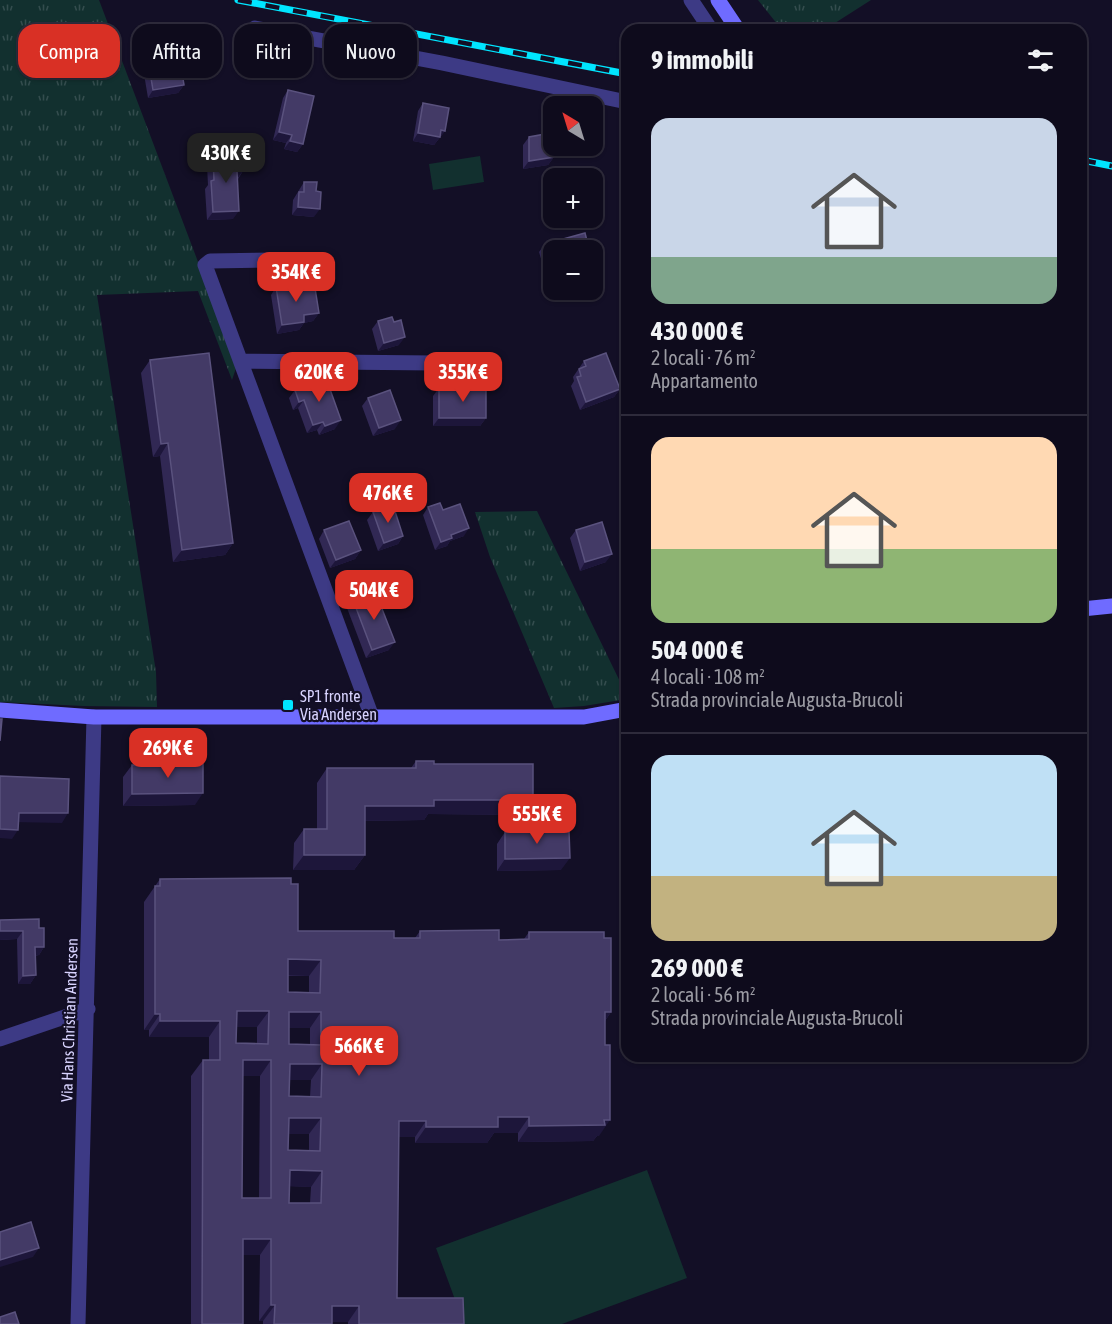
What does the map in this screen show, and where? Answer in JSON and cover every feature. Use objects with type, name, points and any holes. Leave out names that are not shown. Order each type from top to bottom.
[{"type":"main road","points":[[718,0],[734,24]]},
{"type":"main road","points":[[1087,608],[1112,606]]},
{"type":"main road","points":[[0,710],[94,717],[584,717],[621,710]]},
{"type":"street","points":[[691,0],[707,24]]},
{"type":"street","points":[[312,39],[621,101]]},
{"type":"street","points":[[278,260],[210,261],[205,265],[372,717]]},
{"type":"street","points":[[241,361],[435,363]]},
{"type":"street","name":"Via Hans Christian Andersen","points":[[78,1324],[94,717]]},
{"type":"street","points":[[0,1039],[88,1009]]},
{"type":"green space","points":[[0,0],[99,0],[108,24],[18,24],[18,78],[120,78],[120,56],[237,365],[232,380],[198,291],[97,295],[156,672],[157,707],[0,702]]},
{"type":"green space","points":[[758,0],[871,0],[833,24],[777,24]]},
{"type":"green space","points":[[480,156],[484,182],[433,190],[429,164]]},
{"type":"green space","points":[[537,511],[621,684],[621,700],[554,708],[490,557],[475,512]]},
{"type":"green space","points":[[647,1170],[687,1278],[562,1324],[464,1324],[436,1248]]},
{"type":"building","points":[[151,78],[183,78],[184,85],[153,90]]},
{"type":"building","points":[[288,90],[314,96],[303,144],[290,141],[292,135],[279,132]]},
{"type":"building","points":[[423,103],[449,108],[445,131],[441,130],[440,137],[418,133]]},
{"type":"building","points":[[543,134],[543,156],[554,157],[529,161],[529,137]]},
{"type":"building","points":[[242,156],[243,171],[237,171],[239,211],[213,212],[211,181],[214,180],[213,158]]},
{"type":"building","points":[[304,182],[317,182],[316,191],[321,192],[320,209],[298,207],[299,192],[304,192]]},
{"type":"building","points":[[585,233],[587,240],[560,240]]},
{"type":"building","points":[[302,283],[303,290],[315,288],[319,313],[304,315],[304,322],[282,325],[276,287]]},
{"type":"building","points":[[392,317],[394,322],[401,320],[405,337],[384,343],[378,321]]},
{"type":"building","points":[[209,353],[233,543],[182,550],[168,443],[161,444],[150,360]]},
{"type":"building","points":[[606,353],[620,389],[586,402],[577,377],[581,376],[579,369],[586,366],[584,361]]},
{"type":"building","points":[[326,378],[341,420],[325,426],[323,422],[313,425],[304,400],[299,402],[295,390]]},
{"type":"building","points":[[486,387],[486,418],[439,418],[439,388]]},
{"type":"building","points":[[390,390],[401,420],[379,428],[368,398]]},
{"type":"building","points":[[440,503],[443,510],[460,504],[469,528],[441,542],[428,507]]},
{"type":"building","points":[[393,505],[403,536],[384,543],[373,512]]},
{"type":"building","points":[[349,521],[361,550],[336,560],[324,530]]},
{"type":"building","points":[[602,522],[612,554],[585,562],[576,530]]},
{"type":"building","points":[[375,591],[395,642],[372,650],[353,600]]},
{"type":"building","points":[[416,761],[434,761],[434,764],[533,764],[533,800],[434,800],[434,806],[365,806],[365,855],[304,855],[304,829],[327,829],[327,768],[416,768]]},
{"type":"building","points":[[203,764],[203,793],[132,794],[132,765]]},
{"type":"building","points":[[0,776],[69,779],[68,813],[19,813],[18,830],[0,829]]},
{"type":"building","points":[[569,831],[570,858],[505,859],[505,832]]},
{"type":"building","points":[[291,878],[291,884],[298,884],[298,931],[394,931],[394,938],[420,938],[420,931],[499,930],[499,940],[529,939],[529,932],[604,932],[604,938],[611,938],[611,1012],[605,1012],[605,1045],[610,1045],[610,1120],[604,1120],[605,1125],[529,1126],[529,1117],[498,1117],[498,1127],[426,1127],[426,1121],[399,1121],[397,1298],[463,1298],[464,1324],[359,1324],[359,1306],[332,1306],[332,1324],[274,1324],[275,1305],[271,1305],[271,1239],[243,1239],[243,1324],[202,1324],[203,1060],[220,1060],[220,1021],[160,1021],[160,1014],[155,1014],[155,886],[160,886],[160,879]],"holes":[[[288,959],[321,960],[320,993],[288,992]],[[237,1011],[269,1011],[268,1044],[236,1043]],[[289,1012],[321,1012],[321,1045],[289,1044]],[[243,1060],[271,1060],[271,1198],[242,1198]],[[290,1064],[322,1064],[321,1097],[289,1096]],[[289,1118],[321,1118],[320,1151],[288,1150]],[[290,1170],[322,1171],[321,1203],[289,1203]]]},
{"type":"building","points":[[39,919],[39,928],[44,928],[44,947],[35,947],[36,975],[23,976],[23,931],[0,931],[0,920]]},
{"type":"building","points":[[31,1222],[39,1248],[0,1260],[0,1232]]},
{"type":"building","points":[[15,1312],[19,1324],[0,1324],[0,1317]]},
{"type":"railway","points":[[238,0],[621,73]]},
{"type":"railway","points":[[1087,161],[1112,166]]},
{"type":"place","name":"SP1 fronte Via Andersen","points":[[288,705]]}]
